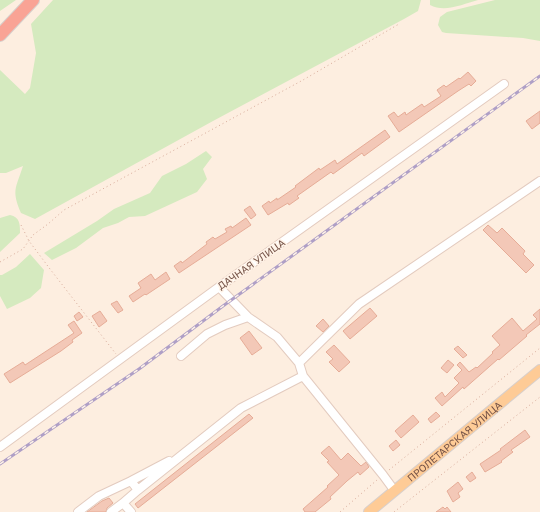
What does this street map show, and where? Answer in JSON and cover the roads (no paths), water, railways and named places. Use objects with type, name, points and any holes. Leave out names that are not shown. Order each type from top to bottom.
[{"type":"highway","points":[[0,35],[33,0]]},
{"type":"main road","name":"ПРОЛЕТАРСКАЯ УЛИЦА","points":[[368,512],[540,370]]},
{"type":"street","name":"ДАЧНАЯ УЛИЦА","points":[[0,447],[219,287],[504,84]]},
{"type":"street","points":[[299,363],[359,304],[540,181]]},
{"type":"street","points":[[219,287],[248,317],[277,337],[299,363],[303,376],[394,490]]},
{"type":"street","points":[[181,356],[207,334],[225,324],[248,317]]},
{"type":"street","points":[[112,512],[241,408],[303,376]]},
{"type":"street","points":[[78,512],[99,496],[188,451]]},
{"type":"street","points":[[131,481],[138,490]]},
{"type":"street","points":[[123,503],[131,512]]},
{"type":"railway","points":[[0,464],[139,369],[223,306],[540,76]]}]
